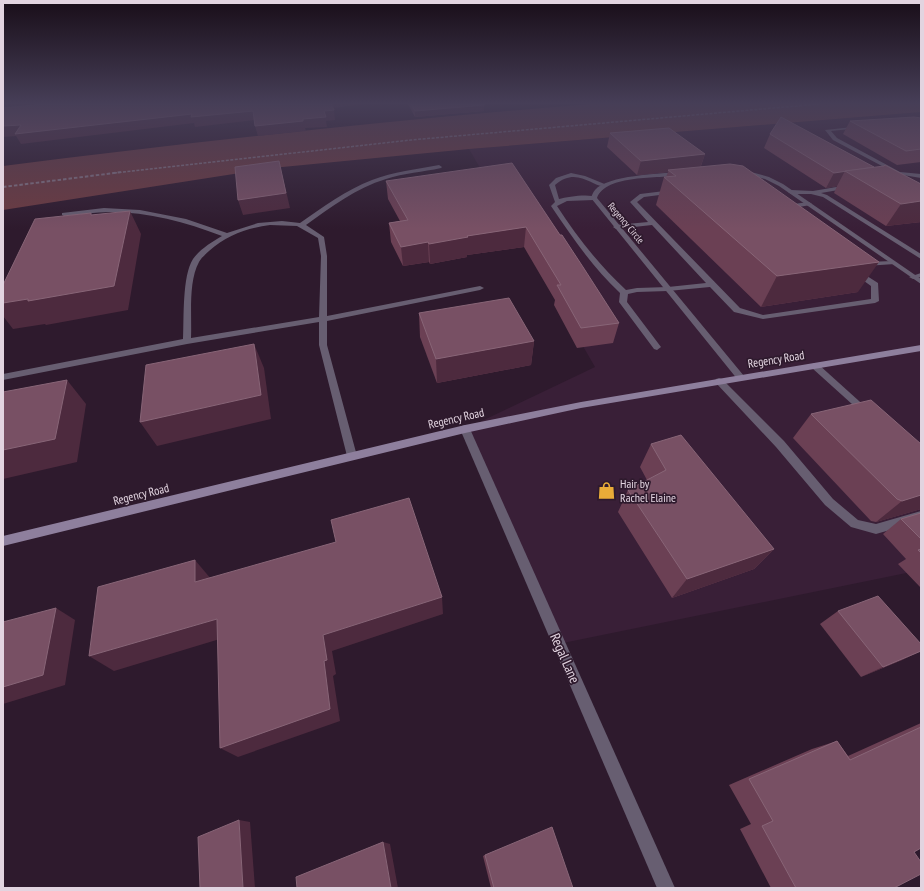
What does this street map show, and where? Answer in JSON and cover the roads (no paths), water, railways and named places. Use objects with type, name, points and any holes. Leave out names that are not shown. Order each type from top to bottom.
[{"type":"street","points":[[847,146],[899,173],[921,176]]},
{"type":"street","points":[[301,226],[366,184],[391,176],[439,167]]},
{"type":"street","points":[[735,170],[767,178],[791,192],[921,282]]},
{"type":"street","points":[[557,201],[552,185],[559,178],[568,175],[579,176],[604,185],[616,181],[683,174]]},
{"type":"street","name":"Regency Circle","points":[[604,185],[598,188],[594,194],[594,198],[616,227],[741,378]]},
{"type":"street","points":[[791,192],[811,192],[855,186]]},
{"type":"street","points":[[681,191],[642,195],[633,202],[737,310],[763,317],[875,301],[875,285],[853,266],[893,263]]},
{"type":"street","points":[[811,192],[825,196],[921,257]]},
{"type":"street","points":[[594,198],[563,199],[557,201],[554,206],[578,242],[609,280],[624,293],[624,302],[657,347]]},
{"type":"street","points":[[780,208],[809,204]]},
{"type":"street","points":[[64,214],[110,210],[140,211],[196,224],[226,235]]},
{"type":"street","points":[[187,341],[190,283],[196,260],[211,245],[226,235],[252,225],[277,223],[294,224],[309,228],[321,237],[324,256],[323,345],[352,456]]},
{"type":"street","points":[[616,227],[654,223]]},
{"type":"street","points":[[913,277],[921,275]]},
{"type":"street","points":[[624,293],[637,290],[668,289],[713,284]]},
{"type":"street","points":[[3,377],[187,341],[323,319],[480,288]]},
{"type":"street","name":"Regency Road","points":[[3,541],[465,429],[582,405],[921,348]]},
{"type":"street","points":[[815,366],[874,420]]},
{"type":"street","points":[[719,382],[780,444],[829,502],[855,524],[876,529],[921,516]]},
{"type":"street","name":"Regal Lane","points":[[465,429],[666,888]]},
{"type":"railway","points":[[115,173],[361,146]]},
{"type":"railway","points":[[115,173],[122,172]]},
{"type":"railway","points":[[3,187],[115,173]]},
{"type":"place","name":"Hair by Rachel Elaine","points":[[607,490]]}]
